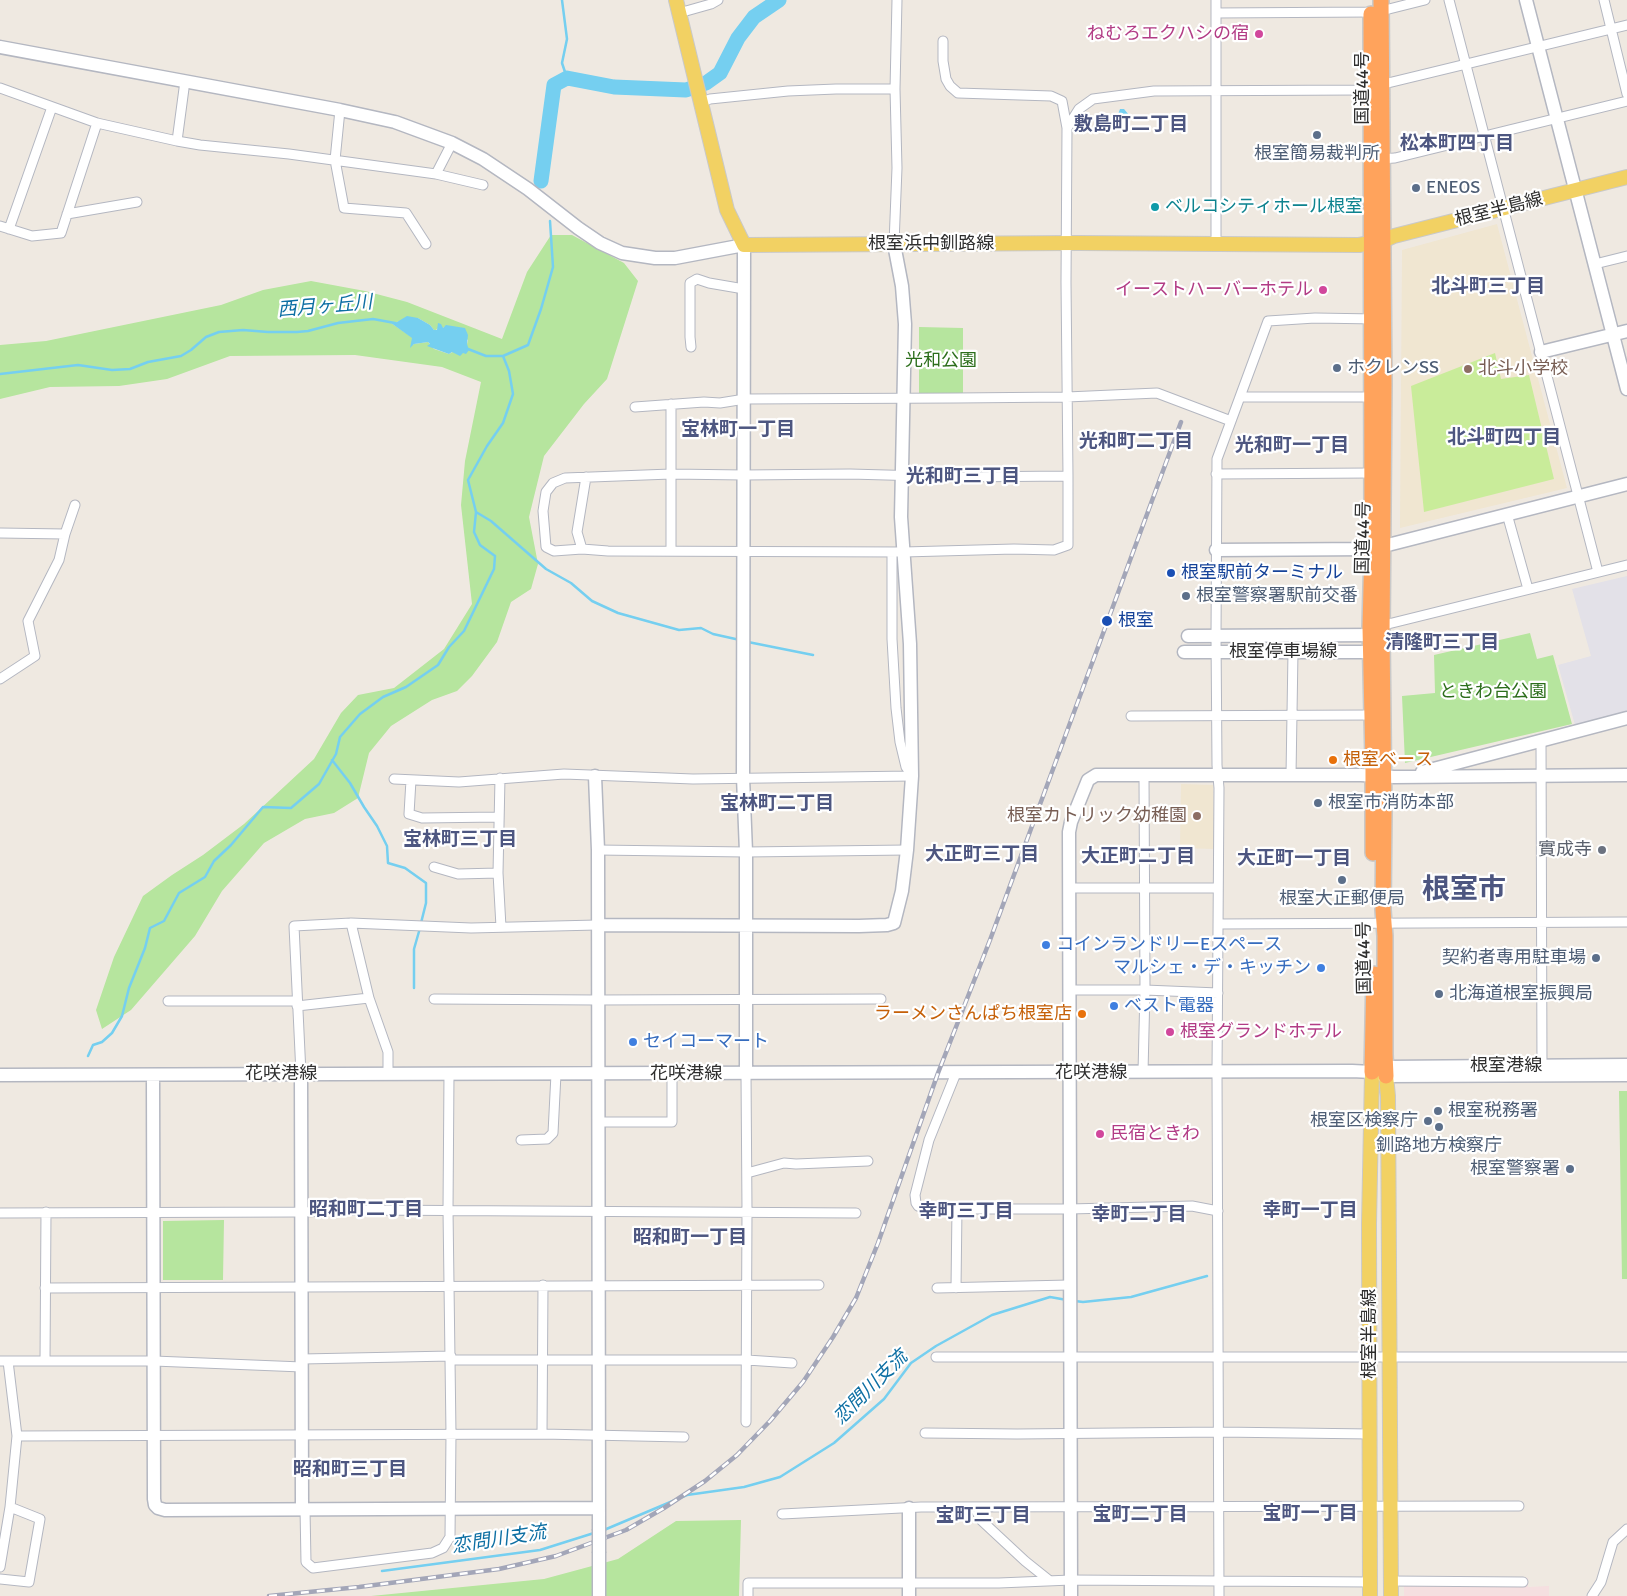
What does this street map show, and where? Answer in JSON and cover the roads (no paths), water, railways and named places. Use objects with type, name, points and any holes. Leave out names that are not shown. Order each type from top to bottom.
[{"type":"highway","name":"国道44号","points":[[1376,6],[1378,547],[1376,652],[1379,777],[1378,923],[1382,1072]]},
{"type":"highway","name":"国道44号","points":[[1377,319],[1372,397],[1372,473],[1378,547]]},
{"type":"highway","name":"国道44号","points":[[1376,652],[1372,715],[1379,777]]},
{"type":"main road","points":[[677,6],[727,210],[744,245]]},
{"type":"main road","name":"根室半島線","points":[[1377,242],[1394,236],[1627,178]]},
{"type":"main road","name":"根室浜中釧路線","points":[[744,245],[1359,244],[1377,242]]},
{"type":"main road","name":"根室半島線","points":[[1370,1589],[1370,1224],[1382,1072]]},
{"type":"main road","name":"根室半島線","points":[[1382,1072],[1388,1096],[1391,1596]]},
{"type":"street","points":[[677,6],[712,4],[718,0]]},
{"type":"street","points":[[449,1074],[448,1210],[451,1286],[450,1537],[444,1548],[432,1553],[314,1568],[306,1562],[303,1509],[300,1212],[301,1074],[294,926],[351,924],[472,928],[597,925],[887,925],[894,923],[902,891],[912,776],[910,644],[898,552],[901,517],[904,397],[902,286],[894,244],[897,168],[895,89],[897,0]]},
{"type":"street","points":[[1216,0],[1216,243]]},
{"type":"street","points":[[1216,13],[1376,6],[1425,0]]},
{"type":"street","points":[[1449,0],[1598,572]]},
{"type":"street","points":[[1526,0],[1627,389]]},
{"type":"street","points":[[1604,0],[1627,94]]},
{"type":"street","points":[[1066,128],[1079,109],[1093,98],[1154,92],[1215,90],[1359,90],[1627,25]]},
{"type":"street","points":[[943,41],[943,61],[946,80],[958,93],[1051,96],[1062,101],[1066,128],[1066,243],[1068,476],[1068,546],[1054,550],[1014,549],[898,552],[608,551],[582,549],[554,551],[546,547],[543,511],[546,492],[553,483],[565,478],[671,474],[958,477],[1068,476]]},
{"type":"street","points":[[0,47],[340,110],[395,122],[452,143],[506,173],[578,228],[600,243],[622,253],[655,258],[675,258],[744,245],[743,777],[746,852],[746,1422]]},
{"type":"street","points":[[177,141],[185,81]]},
{"type":"street","points":[[0,88],[97,124],[177,141],[200,145],[252,149],[436,174],[483,184]]},
{"type":"street","points":[[698,92],[710,99],[788,91],[895,89]]},
{"type":"street","points":[[1377,158],[1395,158],[1627,101]]},
{"type":"street","points":[[52,107],[4,227],[32,236],[61,233],[97,124]]},
{"type":"street","points":[[340,110],[335,160],[344,208],[406,213],[426,244]]},
{"type":"street","points":[[436,174],[452,143]]},
{"type":"street","points":[[67,214],[137,202]]},
{"type":"street","points":[[1594,264],[1627,256]]},
{"type":"street","points":[[691,347],[690,283],[697,279],[744,289]]},
{"type":"street","points":[[1219,1596],[1216,474],[1218,459],[1268,321],[1315,318],[1377,319]]},
{"type":"street","points":[[1540,352],[1627,331]]},
{"type":"street","points":[[634,407],[720,403],[745,398],[1067,397],[1156,394],[1231,421]]},
{"type":"street","points":[[1240,397],[1372,397]]},
{"type":"street","points":[[670,404],[671,551]]},
{"type":"street","points":[[1216,474],[1372,473]]},
{"type":"street","points":[[582,549],[577,532],[586,477]]},
{"type":"street","points":[[1216,550],[1378,547],[1627,484]]},
{"type":"street","points":[[0,679],[35,656],[28,621],[59,560],[65,534],[75,505]]},
{"type":"street","points":[[1507,514],[1528,589]]},
{"type":"street","points":[[1,536],[65,534]]},
{"type":"street","points":[[1376,631],[1528,589],[1627,565]]},
{"type":"street","name":"根室停車場線","points":[[1188,636],[1376,631]]},
{"type":"street","name":"根室停車場線","points":[[1184,652],[1376,652]]},
{"type":"street","points":[[1291,775],[1293,652]]},
{"type":"street","points":[[1131,716],[1372,715]]},
{"type":"street","points":[[1402,777],[1627,718]]},
{"type":"street","points":[[1541,740],[1542,1070]]},
{"type":"street","points":[[394,779],[460,782],[564,774],[693,779],[912,776]]},
{"type":"street","points":[[1071,1596],[1069,832],[1071,822],[1088,780],[1096,775],[1361,774],[1379,777],[1402,777],[1627,774]]},
{"type":"street","points":[[1143,1072],[1145,990],[1144,775]]},
{"type":"street","points":[[596,776],[598,850],[599,1596]]},
{"type":"street","points":[[500,778],[498,873],[501,927]]},
{"type":"street","points":[[411,780],[409,814],[422,818],[499,817]]},
{"type":"street","points":[[598,850],[746,852],[907,850]]},
{"type":"street","points":[[434,867],[458,874],[498,873]]},
{"type":"street","points":[[1069,888],[1218,888]]},
{"type":"street","points":[[1218,924],[1627,922]]},
{"type":"street","points":[[351,924],[369,998],[388,1052],[388,1074]]},
{"type":"street","points":[[1069,990],[1145,990],[1218,993]]},
{"type":"street","points":[[168,1001],[297,1004],[369,998]]},
{"type":"street","points":[[434,999],[881,999]]},
{"type":"street","name":"根室港線","points":[[1382,1072],[1542,1070],[1627,1065]]},
{"type":"street","name":"根室港線","points":[[1542,1070],[1627,1076]]},
{"type":"street","name":"花咲港線","points":[[0,1075],[1382,1072]]},
{"type":"street","points":[[956,1073],[929,1140],[915,1195],[918,1206],[926,1210],[956,1208],[1069,1209],[1192,1206],[1218,1211]]},
{"type":"street","points":[[521,1140],[547,1140],[553,1133],[556,1074]]},
{"type":"street","points":[[598,1122],[672,1122],[672,1074]]},
{"type":"street","points":[[153,1075],[154,1499],[155,1505],[158,1508],[165,1510],[599,1508]]},
{"type":"street","points":[[747,1172],[784,1163],[868,1161]]},
{"type":"street","points":[[956,1208],[956,1288]]},
{"type":"street","points":[[0,1212],[448,1210],[856,1213]]},
{"type":"street","points":[[46,1212],[46,1361]]},
{"type":"street","points":[[542,1434],[543,1285]]},
{"type":"street","points":[[45,1288],[819,1285]]},
{"type":"street","points":[[937,1288],[1070,1285]]},
{"type":"street","points":[[936,1357],[1627,1357]]},
{"type":"street","points":[[0,1568],[10,1507],[17,1436],[4,1361],[302,1363],[451,1358],[747,1360],[792,1363]]},
{"type":"street","points":[[925,1433],[1219,1432],[1371,1434]]},
{"type":"street","points":[[17,1436],[542,1434],[684,1437]]},
{"type":"street","points":[[782,1514],[974,1507],[1519,1506]]},
{"type":"street","points":[[0,1579],[29,1582],[40,1519],[10,1507]]},
{"type":"street","points":[[974,1507],[982,1520],[1025,1561],[1050,1581]]},
{"type":"street","points":[[909,1508],[909,1596]]},
{"type":"street","points":[[1592,1596],[1601,1582],[1613,1542],[1627,1529]]},
{"type":"street","points":[[748,1596],[748,1583],[1000,1583],[1071,1580],[1219,1580],[1370,1589]]},
{"type":"street","points":[[1391,1581],[1523,1582]]},
{"type":"water","points":[[1120,109],[1124,109],[1129,115],[1129,125],[1127,128],[1122,123],[1117,123],[1116,120]]},
{"type":"water","points":[[407,316],[418,318],[430,325],[434,330],[437,330],[438,323],[443,328],[446,325],[465,328],[468,335],[467,344],[469,350],[466,354],[463,353],[460,356],[452,352],[449,354],[427,346],[430,344],[428,342],[414,344],[410,348],[412,338],[391,323]]},
{"type":"waterway","points":[[562,0],[567,39],[562,63],[567,78]]},
{"type":"waterway","name":"西月ヶ丘川","points":[[541,181],[554,85],[567,78],[614,87],[686,90],[706,83],[720,73],[738,38],[754,17],[779,0]]},
{"type":"waterway","name":"西月ヶ丘川","points":[[468,349],[486,356],[503,356],[528,345],[553,267],[550,221]]},
{"type":"waterway","name":"西月ヶ丘川","points":[[0,374],[78,365],[112,370],[130,369],[148,362],[181,356],[206,337],[219,332],[243,330],[297,332],[338,323],[373,319],[395,323]]},
{"type":"waterway","points":[[88,1056],[93,1045],[102,1042],[112,1033],[122,1016],[129,988],[145,948],[150,928],[164,921],[179,893],[205,877],[214,861],[231,845],[263,807],[291,808],[319,784],[336,754],[340,737],[360,714],[383,697],[406,687],[438,665],[449,647],[464,631],[494,569],[495,556],[480,545],[474,532],[476,512],[468,480],[487,446],[503,423],[513,394],[509,371],[503,356]]},
{"type":"waterway","points":[[476,512],[491,521],[546,569],[571,583],[592,601],[618,613],[679,630],[701,628],[713,634],[740,640]]},
{"type":"waterway","points":[[748,642],[813,655]]},
{"type":"waterway","points":[[332,760],[350,783],[377,826],[387,846],[388,863],[405,868],[426,883],[426,903],[421,923]]},
{"type":"waterway","points":[[414,988],[414,949],[420,928]]},
{"type":"waterway","name":"恋問川支流","points":[[1075,1301],[1083,1302],[1131,1297],[1207,1276]]},
{"type":"waterway","name":"恋問川支流","points":[[604,1530],[687,1495],[744,1487],[780,1477],[834,1443],[884,1399],[911,1363],[936,1346],[992,1315],[1050,1297],[1067,1300]]},
{"type":"waterway","name":"恋問川支流","points":[[382,1571],[540,1550],[594,1533]]},
{"type":"railway","points":[[269,1596],[359,1587],[499,1569],[556,1556],[626,1530],[705,1481],[737,1455],[770,1421],[803,1382],[856,1298],[878,1243],[938,1073],[990,940],[1181,422]]},
{"type":"place","name":"ねむろエクハシの宿","points":[[1259,34]]},
{"type":"place","name":"根室簡易裁判所","points":[[1317,135]]},
{"type":"place","name":"ENEOS","points":[[1416,188]]},
{"type":"place","name":"ベルコシティホール根室","points":[[1155,207]]},
{"type":"place","name":"イーストハーバーホテル","points":[[1323,290]]},
{"type":"place","name":"ホクレンSS","points":[[1337,368]]},
{"type":"place","name":"北斗小学校","points":[[1468,369]]},
{"type":"place","name":"根室駅前ターミナル","points":[[1171,573]]},
{"type":"place","name":"根室警察署駅前交番","points":[[1186,596]]},
{"type":"place","name":"根室","points":[[1107,621]]},
{"type":"place","name":"根室ベース","points":[[1333,760]]},
{"type":"place","name":"根室市消防本部","points":[[1318,803]]},
{"type":"place","name":"根室カトリック幼稚園","points":[[1197,816]]},
{"type":"place","name":"實成寺","points":[[1602,850]]},
{"type":"place","name":"根室大正郵便局","points":[[1342,880]]},
{"type":"place","name":"コインランドリーEスペース","points":[[1046,945]]},
{"type":"place","name":"契約者専用駐車場","points":[[1596,958]]},
{"type":"place","name":"マルシェ・デ・キッチン","points":[[1321,968]]},
{"type":"place","name":"北海道根室振興局","points":[[1439,994]]},
{"type":"place","name":"ベスト電器","points":[[1114,1006]]},
{"type":"place","name":"ラーメンさんぱち根室店","points":[[1082,1014]]},
{"type":"place","name":"根室グランドホテル","points":[[1170,1032]]},
{"type":"place","name":"セイコーマート","points":[[633,1042]]},
{"type":"place","name":"根室税務署","points":[[1438,1111]]},
{"type":"place","name":"根室区検察庁","points":[[1428,1121]]},
{"type":"place","name":"釧路地方検察庁","points":[[1439,1127]]},
{"type":"place","name":"民宿ときわ","points":[[1100,1134]]},
{"type":"place","name":"根室警察署","points":[[1570,1169]]},
{"type":"district","name":"敷島町二丁目","points":[[1131,125]]},
{"type":"district","name":"松本町四丁目","points":[[1457,144]]},
{"type":"district","name":"北斗町三丁目","points":[[1488,287]]},
{"type":"district","name":"宝林町一丁目","points":[[738,430]]},
{"type":"district","name":"北斗町四丁目","points":[[1504,438]]},
{"type":"district","name":"光和町二丁目","points":[[1136,442]]},
{"type":"district","name":"光和町一丁目","points":[[1292,446]]},
{"type":"district","name":"光和町三丁目","points":[[963,477]]},
{"type":"district","name":"清隆町三丁目","points":[[1442,643]]},
{"type":"district","name":"宝林町二丁目","points":[[777,804]]},
{"type":"district","name":"宝林町三丁目","points":[[460,840]]},
{"type":"district","name":"大正町三丁目","points":[[982,855]]},
{"type":"district","name":"大正町二丁目","points":[[1138,857]]},
{"type":"district","name":"大正町一丁目","points":[[1294,859]]},
{"type":"district","name":"根室市","points":[[1464,891]]},
{"type":"district","name":"昭和町二丁目","points":[[366,1210]]},
{"type":"district","name":"幸町一丁目","points":[[1310,1211]]},
{"type":"district","name":"幸町三丁目","points":[[966,1212]]},
{"type":"district","name":"幸町二丁目","points":[[1139,1215]]},
{"type":"district","name":"昭和町一丁目","points":[[690,1238]]},
{"type":"district","name":"昭和町三丁目","points":[[350,1470]]},
{"type":"district","name":"宝町一丁目","points":[[1310,1514]]},
{"type":"district","name":"宝町二丁目","points":[[1140,1515]]},
{"type":"district","name":"宝町三丁目","points":[[983,1516]]},
{"type":"park label","name":"光和公園","points":[[941,361]]},
{"type":"park label","name":"ときわ台公園","points":[[1493,692]]}]
